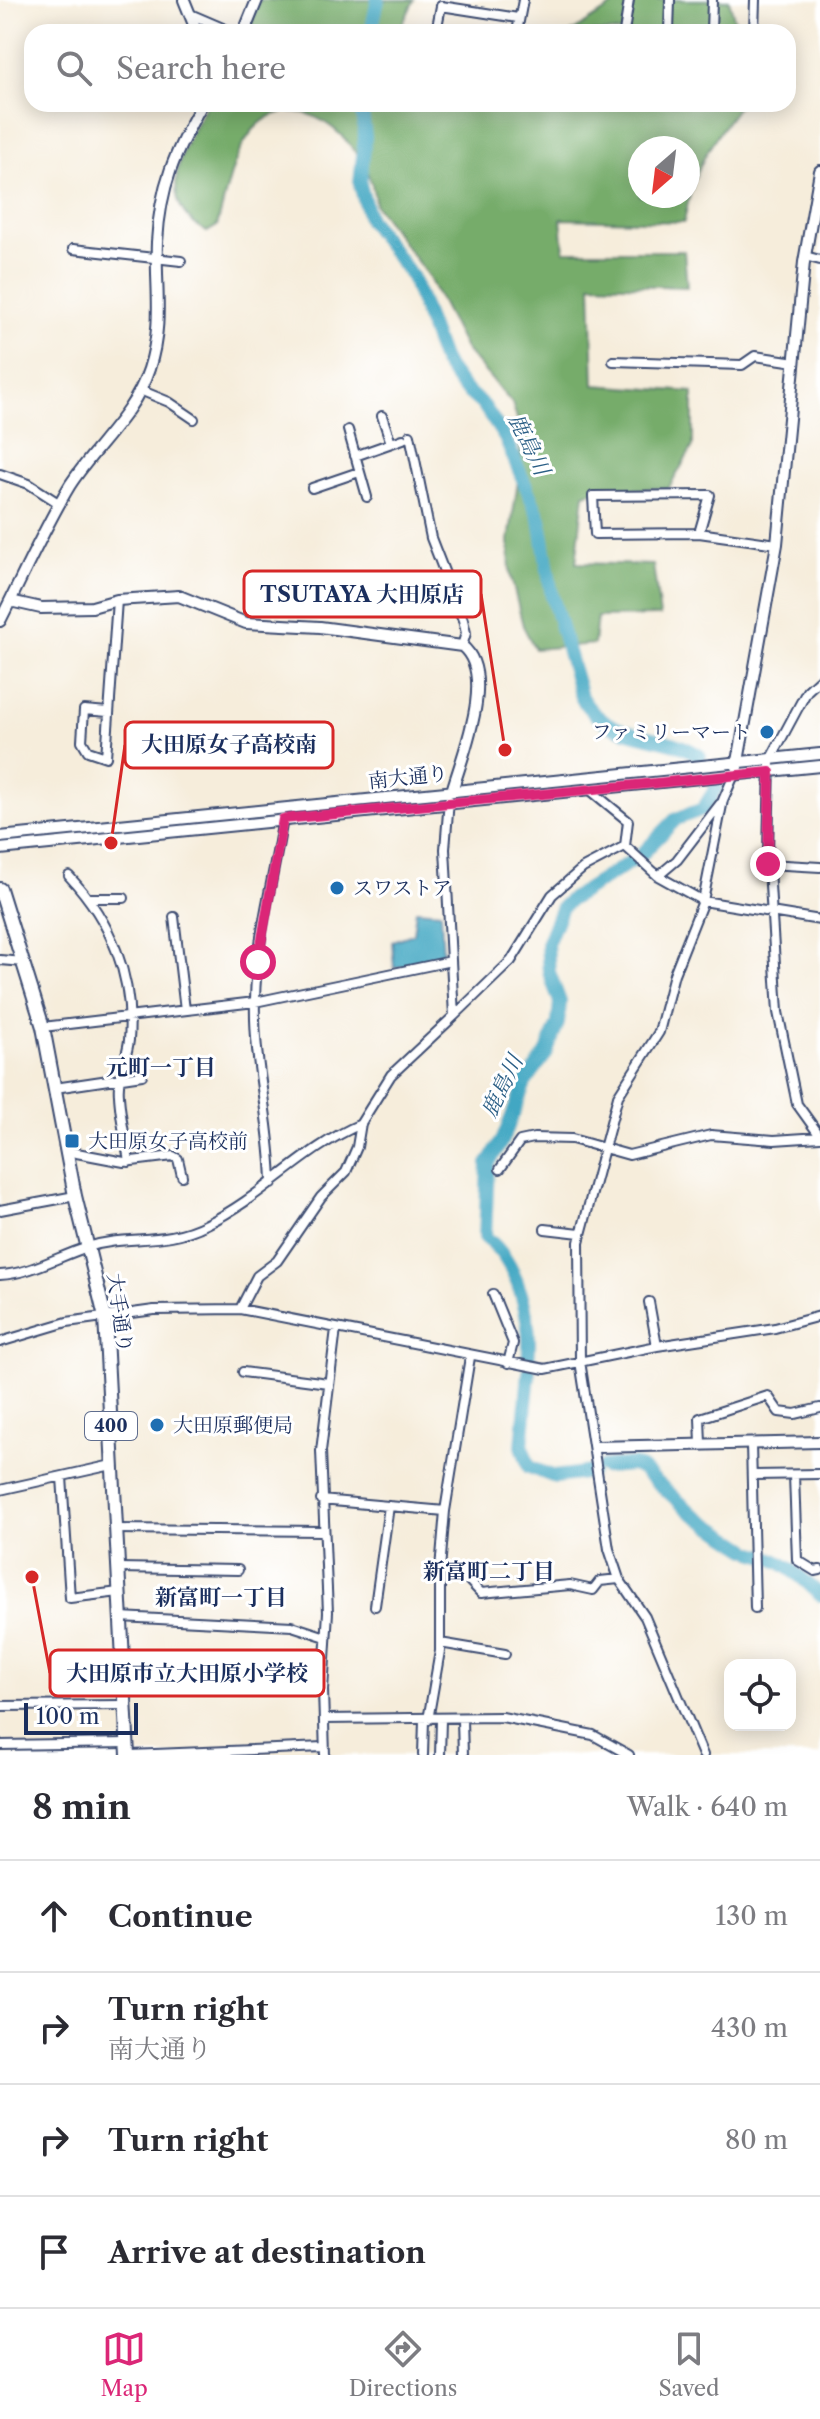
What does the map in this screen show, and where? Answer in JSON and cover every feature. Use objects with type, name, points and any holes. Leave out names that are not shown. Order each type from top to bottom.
[{"type":"highway","name":"大手通り","points":[[0,889],[43,1027],[75,1196],[105,1317],[128,1751]]},
{"type":"street","points":[[184,0],[194,24]]},
{"type":"street","points":[[247,24],[257,0]]},
{"type":"street","points":[[518,24],[523,0]]},
{"type":"street","points":[[625,24],[629,0]]},
{"type":"street","points":[[669,24],[670,0]]},
{"type":"street","points":[[711,24],[712,0]]},
{"type":"street","points":[[754,24],[755,0]]},
{"type":"street","points":[[438,24],[441,6],[518,18]]},
{"type":"street","points":[[190,14],[213,24]]},
{"type":"street","points":[[0,621],[60,504],[140,390],[159,333],[158,260],[167,173],[198,112]]},
{"type":"street","points":[[703,1755],[645,1617],[619,1579],[609,1549],[580,1361],[577,1281],[580,1233],[618,1096],[659,1032],[674,974],[703,901],[723,800],[739,762],[777,544],[805,256],[820,171]]},
{"type":"street","points":[[73,249],[181,261]]},
{"type":"street","points":[[805,256],[820,260]]},
{"type":"street","points":[[613,361],[742,365],[755,356],[795,362]]},
{"type":"street","points":[[140,390],[169,402],[194,419]]},
{"type":"street","points":[[382,416],[391,443]]},
{"type":"street","points":[[348,430],[367,497]]},
{"type":"street","points":[[355,456],[406,437],[431,538],[463,620],[466,633],[462,646]]},
{"type":"street","points":[[312,488],[359,472]]},
{"type":"street","points":[[0,474],[29,484],[60,504]]},
{"type":"street","points":[[699,533],[710,495],[593,496],[595,534],[699,533],[777,544]]},
{"type":"street","points":[[10,601],[41,608],[92,607],[117,600],[179,596],[246,623],[335,629],[462,646],[475,663],[477,694],[448,803],[445,849],[454,1016]]},
{"type":"street","points":[[108,712],[84,710],[82,741],[88,751],[106,757],[117,600]]},
{"type":"street","points":[[820,679],[807,691],[770,760],[768,864],[778,1012],[791,1082],[797,1104],[820,1136]]},
{"type":"street","name":"南大通り","points":[[0,849],[452,791],[820,754]]},
{"type":"street","name":"南大通り","points":[[0,837],[448,803],[820,766]]},
{"type":"street","points":[[589,789],[628,821],[625,846]]},
{"type":"street","points":[[658,876],[677,860],[723,800]]},
{"type":"street","points":[[272,1183],[271,1143],[264,1105],[255,1002],[258,962],[283,814]]},
{"type":"street","points":[[625,846],[658,876],[703,901],[820,920]]},
{"type":"street","points":[[240,1309],[257,1276],[277,1261],[321,1197],[346,1172],[357,1147],[361,1124],[391,1075],[511,961],[552,895],[583,868],[625,846]]},
{"type":"street","points":[[768,864],[820,867]]},
{"type":"street","points":[[69,876],[90,898],[121,957],[131,1016],[128,1045],[119,1079],[129,1162]]},
{"type":"street","points":[[90,898],[124,898]]},
{"type":"street","points":[[174,917],[185,1010]]},
{"type":"street","points":[[0,960],[24,962]]},
{"type":"street","points":[[43,1027],[255,1002],[451,961]]},
{"type":"street","points":[[55,1088],[142,1075]]},
{"type":"street","points":[[0,1275],[89,1247],[186,1234],[210,1223],[272,1183],[329,1138],[361,1124]]},
{"type":"street","points":[[500,1169],[520,1141],[534,1138],[572,1139],[629,1155],[711,1135],[774,1140],[820,1136]]},
{"type":"street","points":[[66,1151],[129,1162],[173,1156],[178,1159],[182,1176]]},
{"type":"street","points":[[0,1210],[75,1196]]},
{"type":"street","points":[[545,1229],[580,1233]]},
{"type":"street","points":[[493,1294],[513,1343],[508,1363]]},
{"type":"street","points":[[649,1302],[657,1346]]},
{"type":"street","points":[[0,1342],[67,1322],[174,1308],[240,1309],[470,1357],[545,1369],[657,1346],[775,1328],[820,1316]]},
{"type":"street","points":[[0,1745],[128,1751],[325,1751],[323,1690],[328,1612],[321,1500],[322,1438],[336,1329]]},
{"type":"street","points":[[423,1755],[440,1643],[440,1569],[445,1511],[470,1357]]},
{"type":"street","points":[[243,1372],[328,1383]]},
{"type":"street","points":[[701,1444],[700,1418],[768,1396],[779,1412],[795,1414],[820,1408]]},
{"type":"street","points":[[595,1447],[820,1442]]},
{"type":"street","points":[[751,1444],[755,1608]]},
{"type":"street","points":[[0,1490],[112,1465]]},
{"type":"street","points":[[752,1475],[820,1474]]},
{"type":"street","points":[[794,1475],[797,1560],[815,1571],[820,1570]]},
{"type":"street","points":[[62,1477],[70,1598],[119,1592]]},
{"type":"street","points":[[321,1500],[445,1511]]},
{"type":"street","points":[[375,1606],[389,1506]]},
{"type":"street","points":[[115,1529],[323,1531]]},
{"type":"street","points":[[118,1568],[238,1570]]},
{"type":"street","points":[[440,1569],[463,1574],[481,1593],[570,1585],[593,1590],[600,1581],[619,1579]]},
{"type":"street","points":[[120,1617],[292,1626],[326,1637]]},
{"type":"street","points":[[440,1643],[505,1654]]},
{"type":"street","points":[[123,1669],[197,1666],[323,1690]]},
{"type":"street","points":[[0,1706],[124,1705]]},
{"type":"street","points":[[324,1719],[462,1720],[502,1717],[593,1735],[629,1755]]},
{"type":"street","points":[[440,1755],[441,1720]]},
{"type":"street","points":[[462,1720],[463,1755]]},
{"type":"green space","points":[[259,0],[414,0],[403,24],[252,24]]},
{"type":"green space","points":[[622,0],[729,0],[736,24],[584,24]]},
{"type":"green space","points":[[203,112],[294,112],[273,115],[246,139],[231,175],[217,226],[207,232],[190,220],[180,205],[176,189],[182,154]]},
{"type":"green space","points":[[294,112],[734,112],[700,166],[700,136],[628,136],[628,208],[687,208],[684,222],[561,219],[564,251],[684,251],[687,287],[591,284],[594,385],[693,392],[693,446],[669,488],[598,490],[584,494],[576,563],[653,565],[660,616],[597,617],[594,644],[535,649],[523,626],[510,573],[509,540],[521,461],[519,425],[512,403],[465,349],[428,276],[375,205],[372,185],[363,164],[350,144],[314,116]]},
{"type":"water","points":[[416,910],[441,912],[443,958],[394,968],[392,941],[413,934]]},
{"type":"waterway","name":"鹿島川","points":[[373,24],[378,0]]},
{"type":"waterway","name":"鹿島川","points":[[362,112],[365,137],[360,184],[369,219],[412,277],[443,361],[462,387],[484,406],[505,438],[540,519],[552,596],[581,697],[592,712],[605,722],[685,748],[700,756]]},
{"type":"waterway","name":"鹿島川","points":[[643,853],[676,819],[703,809],[716,788]]},
{"type":"waterway","name":"鹿島川","points":[[528,1360],[528,1328],[521,1293],[506,1261],[485,1237],[488,1164],[503,1139],[525,1083],[546,1054],[558,1023],[560,1002],[549,972],[547,944],[562,907],[632,861]]},
{"type":"waterway","name":"鹿島川","points":[[529,1373],[522,1446],[529,1467],[555,1477],[591,1472]]},
{"type":"waterway","name":"鹿島川","points":[[604,1467],[633,1465],[642,1469],[692,1513],[747,1549]]},
{"type":"waterway","name":"鹿島川","points":[[755,1553],[774,1559],[790,1569],[820,1595]]},
{"type":"place","name":"ファミリーマート","points":[[767,732]]},
{"type":"place","name":"TSUTAYA 大田原店","points":[[505,750]]},
{"type":"place","name":"大田原女子高校南","points":[[111,843]]},
{"type":"place","name":"スワストア","points":[[337,888]]},
{"type":"place","name":"大田原女子高校前","points":[[72,1141]]},
{"type":"place","name":"大田原郵便局","points":[[157,1425]]},
{"type":"place","name":"大田原市立大田原小学校","points":[[32,1577]]},
{"type":"district","name":"元町一丁目","points":[[161,1067]]},
{"type":"district","name":"新富町二丁目","points":[[489,1571]]},
{"type":"district","name":"新富町一丁目","points":[[221,1597]]},
{"type":"route","points":[[258,962],[283,819],[770,772],[768,864]]}]
